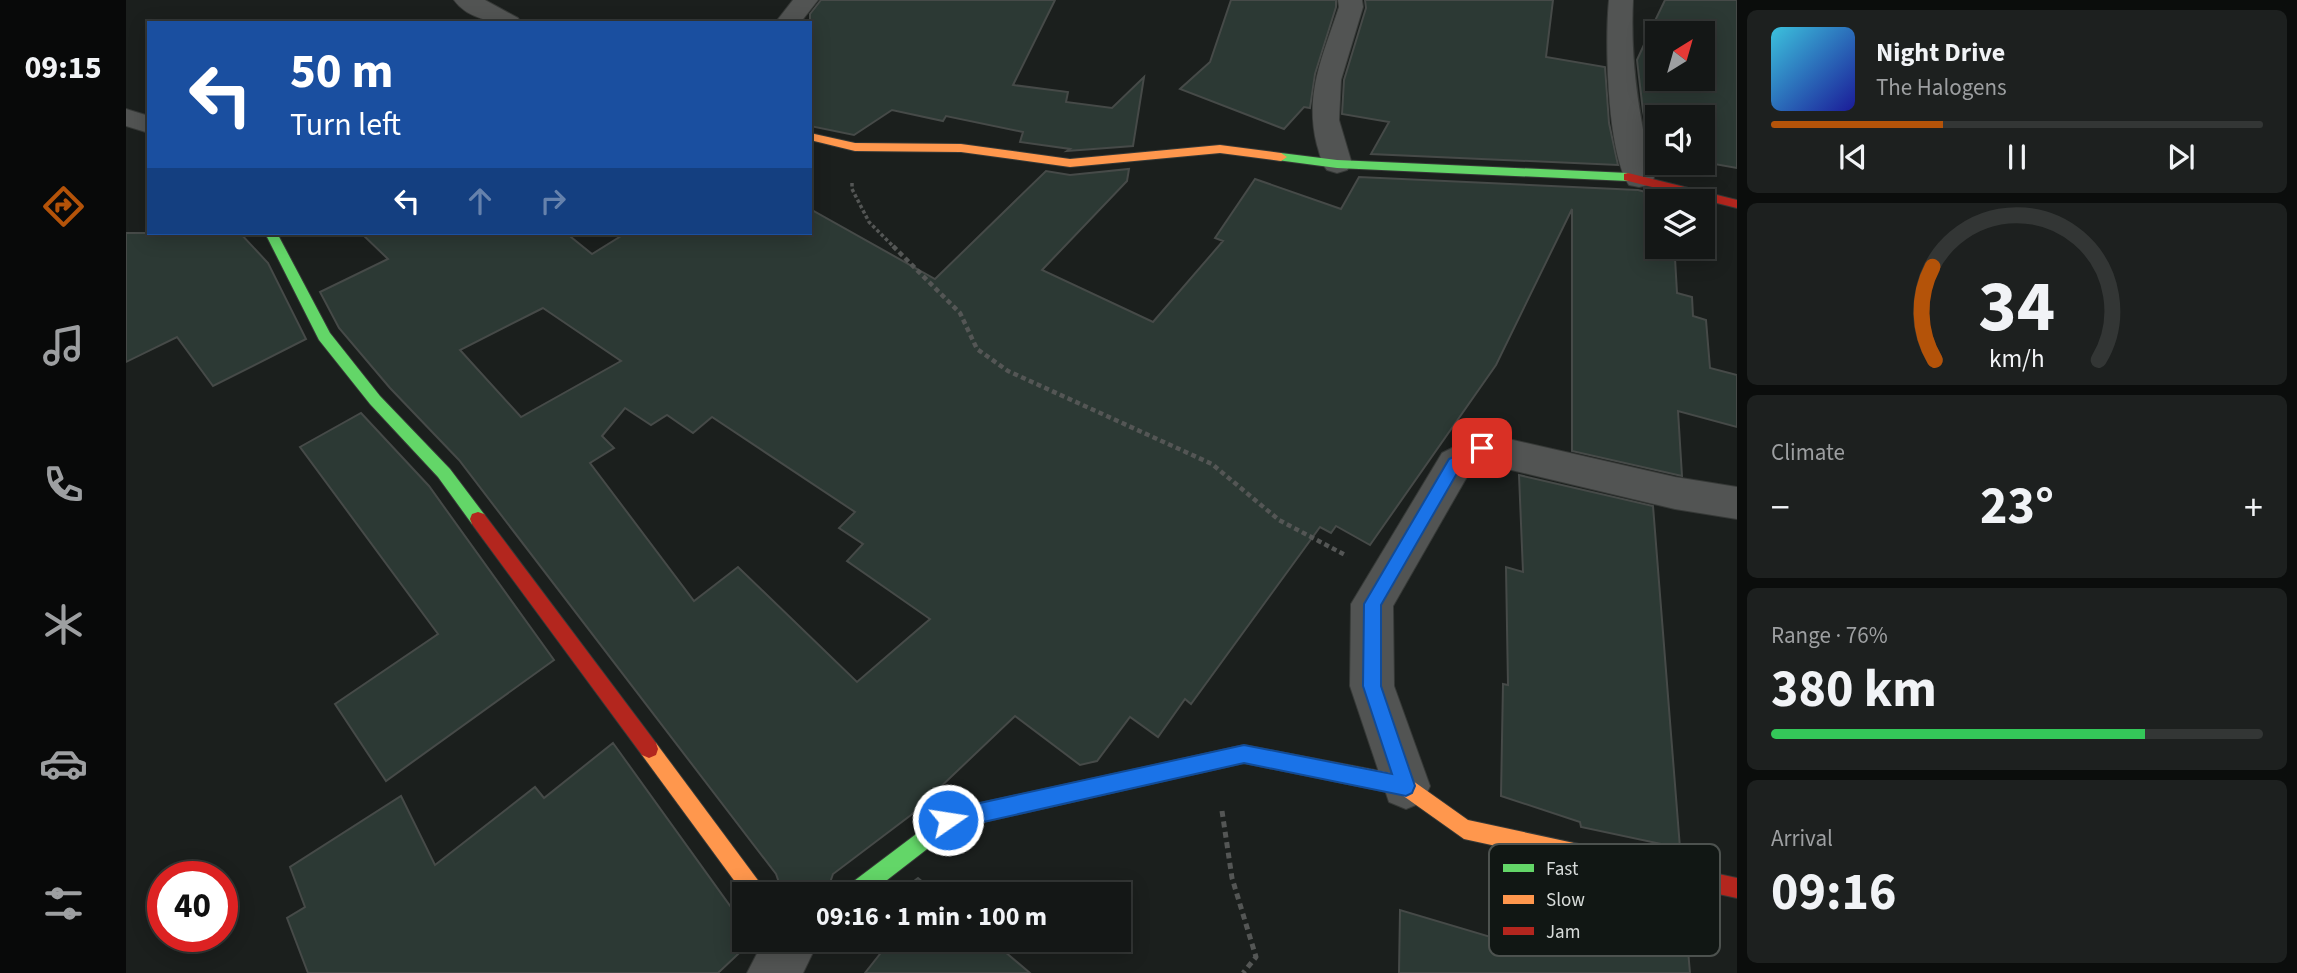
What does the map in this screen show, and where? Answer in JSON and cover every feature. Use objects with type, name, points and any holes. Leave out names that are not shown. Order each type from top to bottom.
[{"type":"street","points":[[466,0],[505,21]]},
{"type":"street","points":[[789,21],[806,0]]},
{"type":"street","points":[[1337,164],[1325,120],[1328,80],[1351,7],[1350,0]]},
{"type":"street","points":[[1621,0],[1620,58],[1629,137],[1639,178]]},
{"type":"street","points":[[126,117],[147,124]]},
{"type":"street","points":[[812,137],[855,148],[961,148],[1070,163],[1220,149],[1337,164],[1639,178],[1737,204]]},
{"type":"street","points":[[272,235],[324,336],[375,400],[444,473],[746,882]]},
{"type":"street","points":[[1406,786],[1372,686],[1372,604],[1455,464],[1482,448],[1675,493],[1737,503]]},
{"type":"street","points":[[868,882],[948,820],[1244,754],[1406,786],[1464,829],[1533,844]]},
{"type":"path","points":[[855,148],[852,189],[869,222],[960,313],[977,349],[1008,371],[1212,464],[1279,520],[1387,577]]},
{"type":"path","points":[[1215,761],[1232,878],[1256,957],[1243,973]]},
{"type":"building","points":[[821,0],[1055,0],[1013,85],[1068,92],[1066,102],[1112,108],[1144,77],[1133,146],[1067,151],[1070,149],[1020,142],[1023,132],[946,116],[943,121],[892,110],[854,135],[812,126],[810,14]]},
{"type":"building","points":[[1231,0],[1336,0],[1315,74],[1310,108],[1304,107],[1284,129],[1180,89],[1210,62]]},
{"type":"building","points":[[1365,0],[1553,0],[1546,57],[1605,67],[1609,123],[1618,165],[1371,154],[1389,122],[1342,114],[1344,80],[1366,8]]},
{"type":"building","points":[[1665,0],[1737,0],[1737,168],[1715,164],[1715,105],[1645,105],[1645,121],[1637,60],[1645,43],[1645,91],[1715,91],[1715,21],[1655,21]]},
{"type":"building","points":[[1129,169],[1127,181],[1042,270],[1153,322],[1223,241],[1215,238],[1255,179],[1341,209],[1359,177],[1638,190],[1645,192],[1645,259],[1675,259],[1677,293],[1692,297],[1693,316],[1706,320],[1710,368],[1737,375],[1737,427],[1678,411],[1682,476],[1572,451],[1572,209],[1496,365],[1370,545],[1336,526],[1331,533],[1320,527],[1191,704],[1185,699],[1158,737],[1130,717],[1097,761],[1080,765],[1015,716],[911,815],[833,874],[830,882],[779,882],[776,874],[459,460],[390,388],[339,328],[320,292],[388,259],[363,235],[568,235],[592,254],[623,235],[812,235],[812,210],[935,279],[1046,171],[1070,175]],"holes":[[[543,308],[621,361],[521,417],[460,350]],[[625,408],[651,425],[667,415],[693,433],[712,417],[855,512],[839,528],[863,544],[847,561],[930,619],[857,682],[738,567],[694,601],[590,463],[614,448],[602,436]]]},
{"type":"building","points":[[126,233],[242,235],[268,263],[306,339],[213,386],[177,337],[126,362]]},
{"type":"building","points":[[361,413],[429,486],[554,660],[386,781],[335,704],[438,634],[300,447]]},
{"type":"building","points":[[1519,475],[1653,506],[1680,844],[1661,844],[1581,827],[1580,822],[1501,796],[1503,684],[1508,685],[1506,567],[1523,572]]},
{"type":"building","points":[[613,743],[732,908],[732,952],[740,952],[718,973],[308,973],[287,918],[305,907],[290,867],[401,796],[435,865],[535,787],[544,798]]},
{"type":"building","points":[[1400,910],[1489,936],[1489,956],[1689,956],[1690,973],[1399,973]]},
{"type":"building","points":[[882,952],[1005,952],[1030,973],[865,973]]},
{"type":"traffic: fast","points":[[1281,157],[1337,164],[1628,177]]},
{"type":"traffic: fast","points":[[272,235],[324,336],[375,400],[444,473],[478,519]]},
{"type":"traffic: fast","points":[[868,882],[948,820],[1159,773]]},
{"type":"traffic: slow","points":[[812,136],[855,147],[961,148],[1070,163],[1220,149],[1281,157]]},
{"type":"traffic: slow","points":[[649,749],[747,882]]},
{"type":"traffic: slow","points":[[1159,773],[1244,754],[1406,786],[1464,829],[1533,844]]},
{"type":"traffic: jam","points":[[1628,177],[1737,204]]},
{"type":"traffic: jam","points":[[478,519],[649,749]]},
{"type":"traffic: jam","points":[[1720,884],[1737,888]]},
{"type":"route","points":[[948,820],[1244,754],[1406,786],[1372,686],[1372,604],[1411,534],[1455,464],[1482,448]]}]
